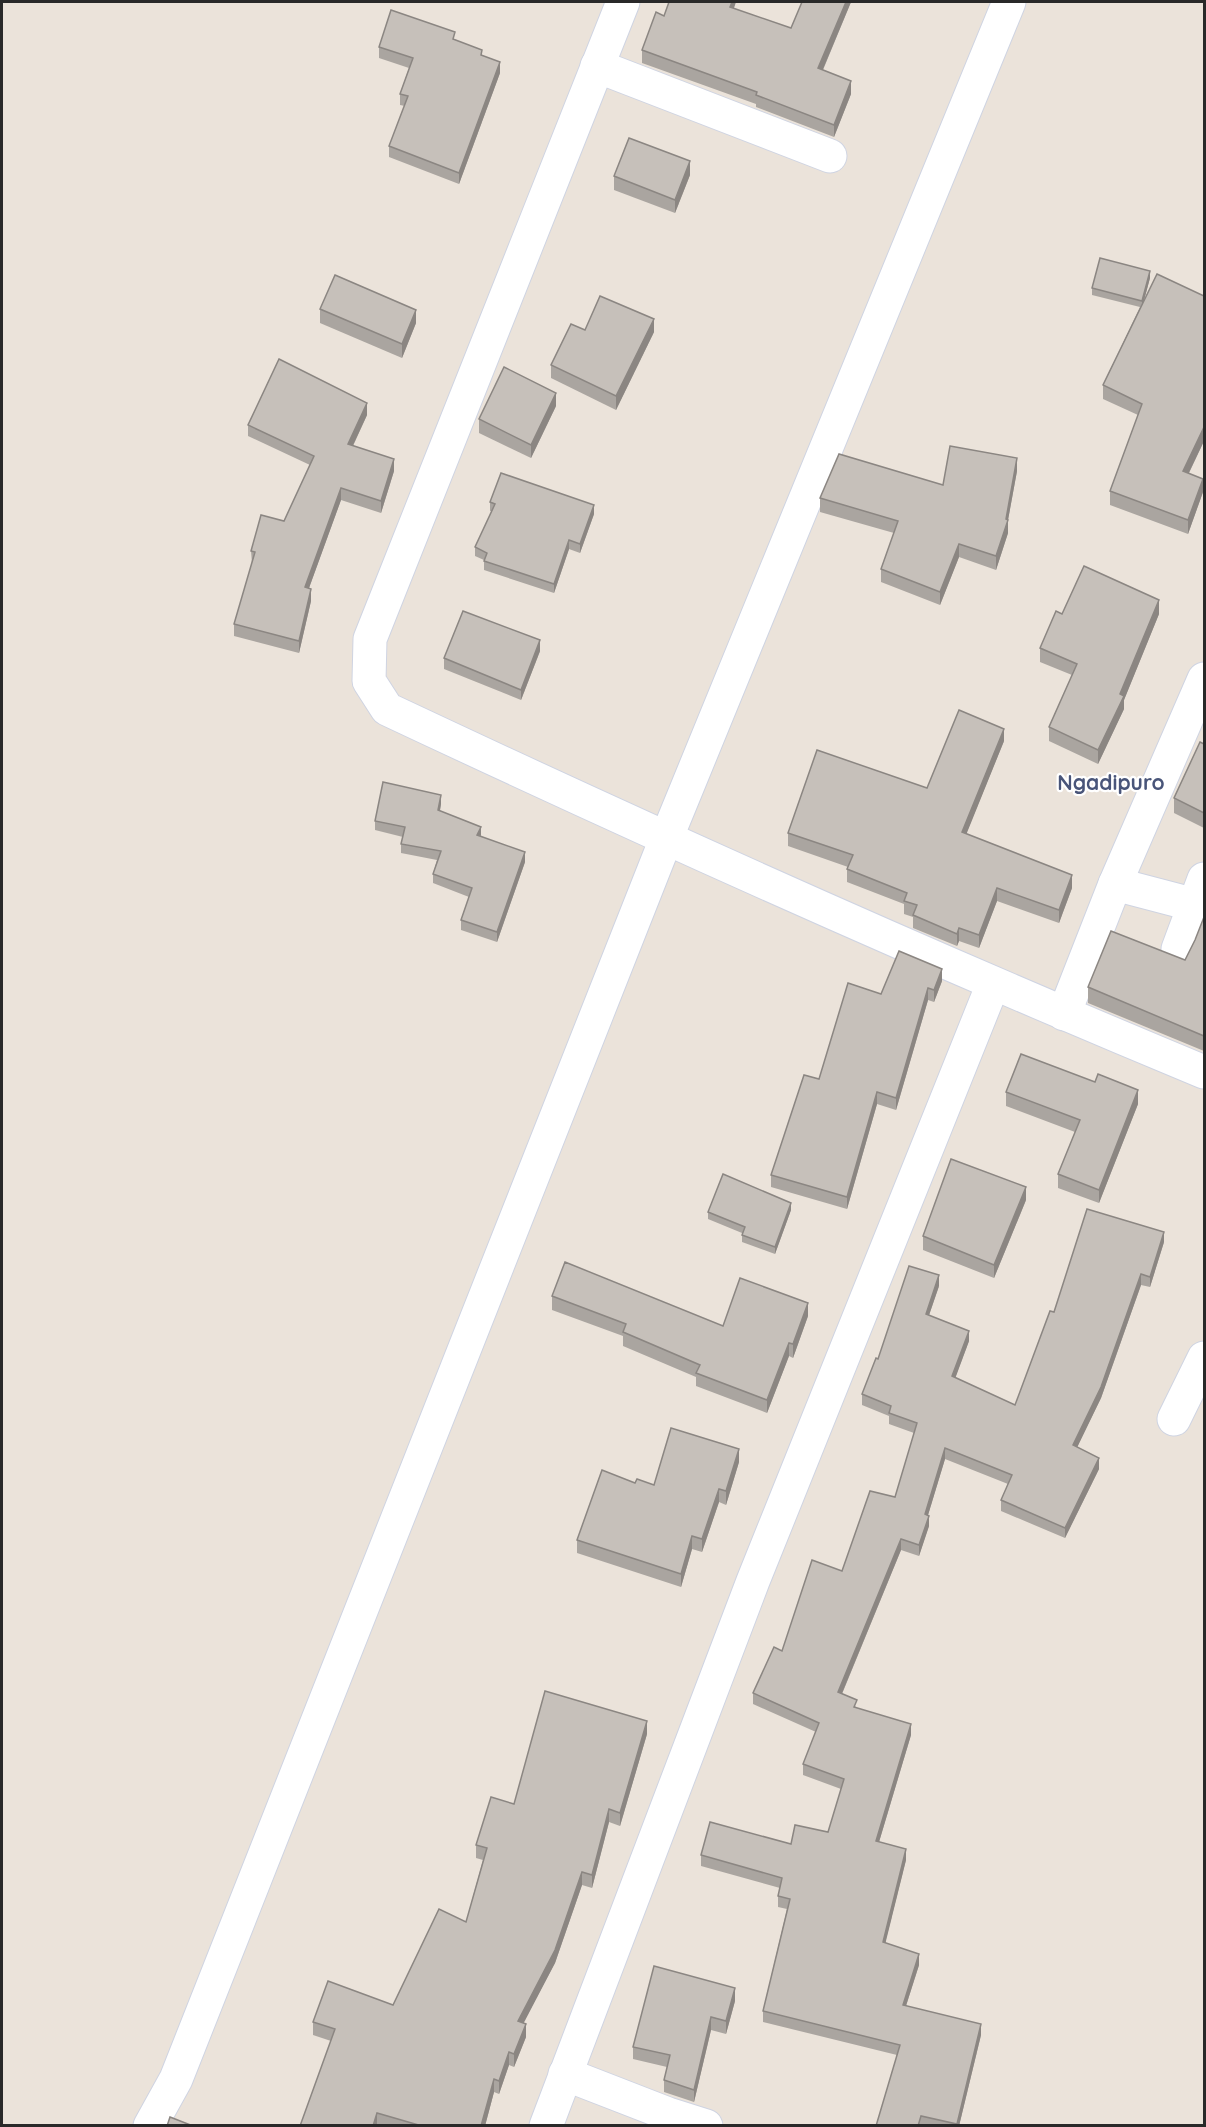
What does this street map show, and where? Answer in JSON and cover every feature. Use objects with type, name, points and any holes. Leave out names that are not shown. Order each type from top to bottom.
[{"type":"street","points":[[623,2],[370,639],[369,681],[387,709],[654,834],[993,984],[1204,1072]]},
{"type":"street","points":[[150,2126],[176,2079],[654,834],[1009,2]]},
{"type":"street","points":[[597,66],[830,156]]},
{"type":"street","points":[[1064,1014],[1115,884],[1204,679]]},
{"type":"street","points":[[1115,884],[1200,892],[1178,949]]},
{"type":"street","points":[[546,2126],[753,1581],[993,984]]},
{"type":"street","points":[[1174,1419],[1204,1358]]},
{"type":"street","points":[[565,2074],[668,2114],[706,2126]]},
{"type":"building","points":[[669,2],[732,2],[730,7],[791,28],[802,2],[846,2],[818,68],[851,81],[834,125],[756,95],[757,92],[642,50],[656,12],[664,16]]},
{"type":"building","points":[[391,10],[455,32],[453,39],[482,50],[481,55],[500,62],[459,173],[389,146],[408,96],[400,94],[413,58],[379,47]]},
{"type":"building","points":[[629,138],[690,161],[675,200],[614,176]]},
{"type":"building","points":[[1100,258],[1150,271],[1142,301],[1092,288]]},
{"type":"building","points":[[1157,274],[1204,296],[1204,427],[1183,471],[1203,479],[1188,520],[1110,491],[1142,404],[1103,385]]},
{"type":"building","points":[[335,275],[416,310],[402,344],[320,309]]},
{"type":"building","points":[[600,296],[654,319],[616,396],[551,365],[571,324],[585,330]]},
{"type":"building","points":[[279,359],[367,403],[348,444],[394,459],[381,501],[341,488],[305,587],[311,589],[299,641],[234,624],[255,552],[251,551],[261,515],[284,521],[314,456],[248,425]]},
{"type":"building","points":[[504,367],[556,393],[531,445],[479,419]]},
{"type":"building","points":[[950,446],[1017,458],[1006,519],[1008,520],[996,556],[959,544],[940,592],[881,569],[898,521],[820,498],[839,454],[943,485]]},
{"type":"building","points":[[501,473],[594,505],[580,544],[569,540],[554,584],[484,561],[487,553],[475,547],[495,504],[490,502]]},
{"type":"building","points":[[1084,566],[1159,600],[1120,694],[1124,696],[1098,750],[1049,727],[1077,664],[1040,648],[1056,611],[1062,614]]},
{"type":"building","points":[[463,611],[540,640],[521,690],[444,658]]},
{"type":"building","points":[[959,710],[1004,729],[962,832],[1072,875],[1059,910],[997,888],[979,935],[959,928],[957,934],[913,915],[917,905],[904,901],[907,893],[847,869],[853,855],[788,833],[817,750],[927,788]]},
{"type":"building","points":[[1200,742],[1204,744],[1204,813],[1174,798]]},
{"type":"building","points":[[383,782],[441,795],[438,810],[481,827],[477,835],[525,852],[497,932],[461,920],[472,888],[433,874],[441,851],[401,844],[405,827],[375,821]]},
{"type":"building","points":[[1204,917],[1204,1036],[1088,987],[1111,931],[1185,960]]},
{"type":"building","points":[[899,951],[942,969],[934,990],[928,988],[896,1098],[877,1092],[847,1197],[771,1175],[804,1075],[819,1079],[848,983],[881,994]]},
{"type":"building","points":[[1021,1054],[1095,1082],[1098,1074],[1138,1090],[1099,1190],[1058,1174],[1080,1120],[1006,1092]]},
{"type":"building","points":[[951,1159],[1026,1187],[994,1265],[923,1236]]},
{"type":"building","points":[[723,1174],[791,1203],[775,1247],[742,1235],[745,1227],[708,1212]]},
{"type":"building","points":[[1087,1209],[1164,1232],[1150,1277],[1141,1274],[1101,1387],[1073,1445],[1099,1458],[1065,1528],[1001,1500],[1012,1475],[945,1448],[925,1514],[929,1516],[919,1545],[901,1539],[838,1692],[857,1700],[854,1707],[911,1724],[876,1841],[906,1849],[883,1942],[919,1954],[903,2005],[981,2024],[957,2124],[921,2116],[918,2126],[876,2126],[900,2045],[763,2011],[790,1899],[778,1896],[782,1878],[701,1855],[710,1822],[791,1844],[795,1825],[828,1832],[844,1779],[803,1764],[819,1723],[753,1693],[774,1647],[782,1651],[812,1560],[842,1571],[870,1491],[895,1497],[917,1423],[889,1413],[891,1406],[862,1394],[876,1358],[878,1359],[909,1266],[939,1275],[926,1314],[969,1331],[952,1376],[1015,1405],[1050,1311],[1054,1312]]},
{"type":"building","points":[[565,1262],[723,1326],[740,1278],[808,1303],[793,1344],[789,1343],[767,1400],[696,1373],[700,1365],[623,1332],[626,1324],[552,1296]]},
{"type":"building","points":[[671,1428],[739,1449],[726,1491],[719,1489],[702,1539],[692,1536],[681,1574],[577,1540],[602,1470],[635,1483],[637,1479],[654,1485]]},
{"type":"building","points":[[545,1691],[647,1721],[620,1813],[609,1809],[592,1875],[582,1872],[555,1950],[518,2021],[526,2024],[514,2054],[509,2052],[499,2081],[494,2079],[481,2126],[422,2126],[377,2113],[373,2126],[300,2126],[335,2029],[313,2022],[328,1981],[393,2005],[439,1909],[466,1922],[487,1848],[476,1845],[491,1797],[514,1804]]},
{"type":"building","points":[[654,1966],[735,1988],[726,2021],[711,2017],[694,2090],[664,2080],[670,2055],[633,2047]]},
{"type":"building","points":[[170,2117],[193,2126],[167,2126]]},
{"type":"district","name":"Ngadipuro","points":[[1111,782]]}]
